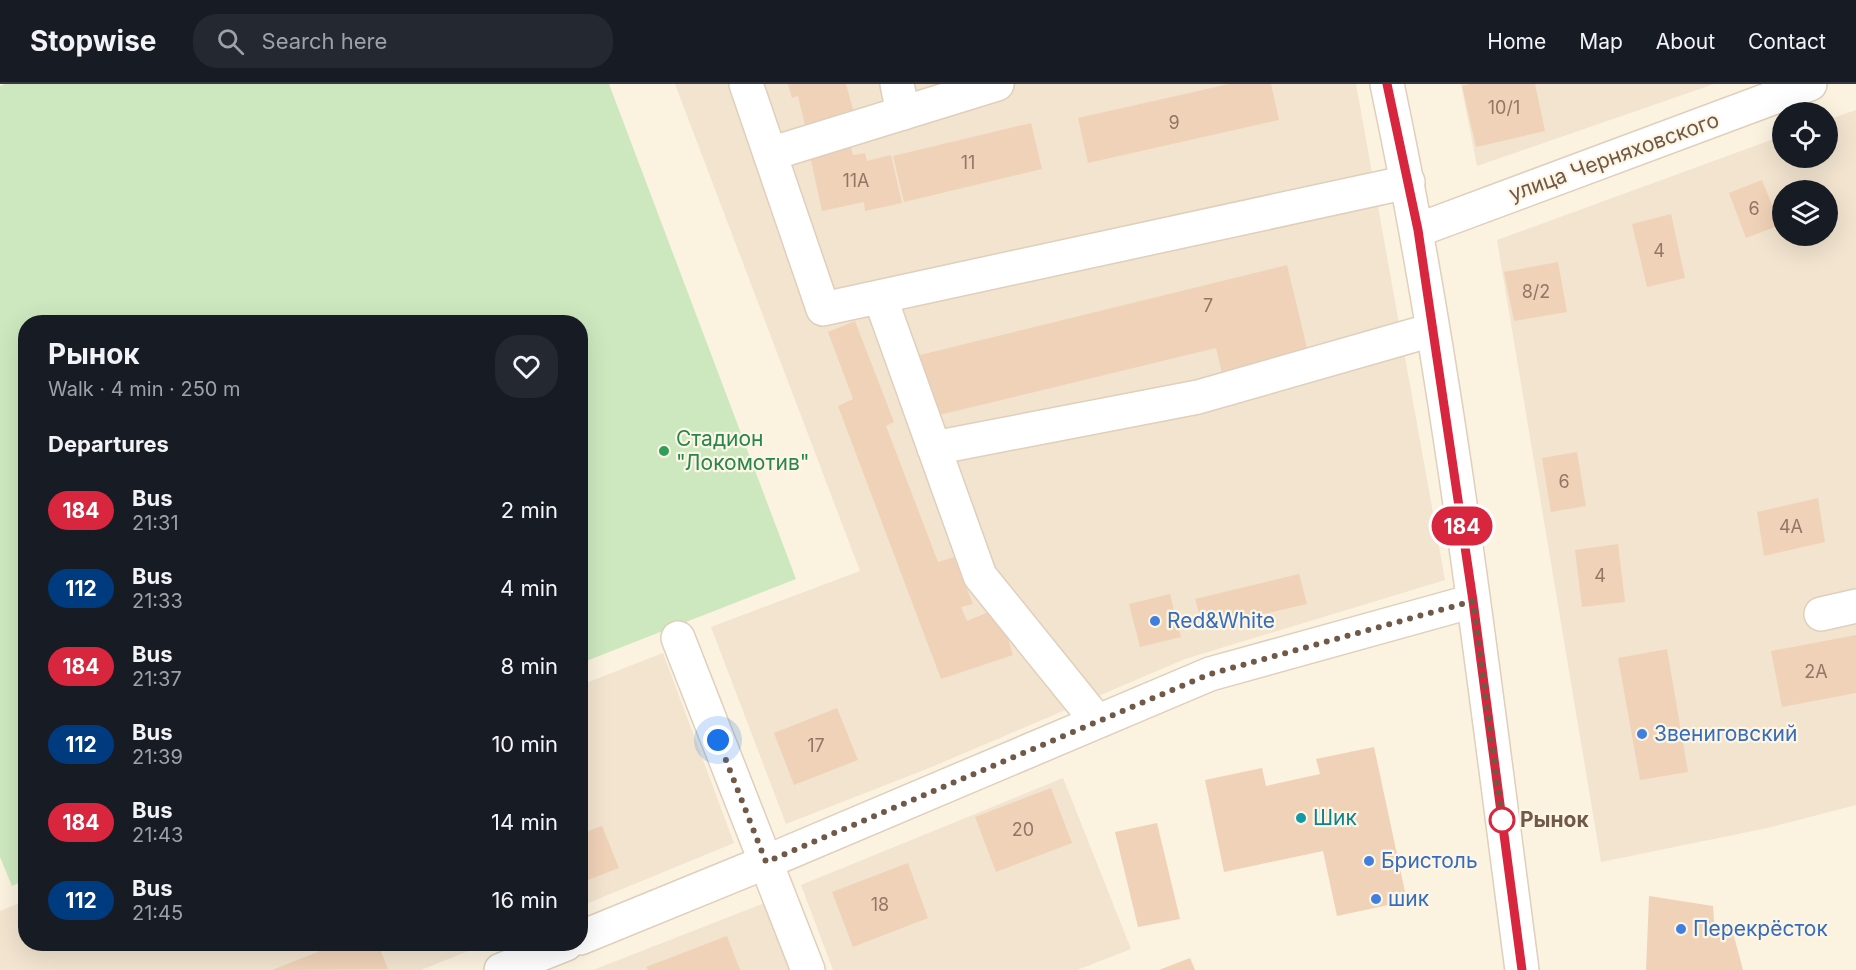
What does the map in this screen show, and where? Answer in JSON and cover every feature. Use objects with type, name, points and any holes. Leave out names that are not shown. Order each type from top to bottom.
[{"type":"street","points":[[746,84],[824,309],[1408,182]]},
{"type":"street","points":[[770,154],[900,98],[997,84]]},
{"type":"street","points":[[1387,84],[1418,230],[1473,601],[1522,970]]},
{"type":"street","name":"улица Черняховского","points":[[1418,230],[1810,84]]},
{"type":"street","points":[[880,297],[980,576],[1097,721]]},
{"type":"street","points":[[934,448],[1198,397],[1432,330]]},
{"type":"street","points":[[588,935],[1210,674],[1473,601]]},
{"type":"street","points":[[1821,614],[1856,606]]},
{"type":"street","points":[[678,638],[808,970]]},
{"type":"street","points":[[501,970],[548,951]]},
{"type":"shaded area","points":[[675,84],[1356,84],[1445,580],[1185,659],[934,766],[786,824],[711,627],[860,571]]},
{"type":"shaded area","points":[[1461,84],[1714,84],[1477,166]]},
{"type":"shaded area","points":[[1856,110],[1856,805],[1767,828],[1601,862],[1497,240],[1772,140],[1772,168],[1838,168],[1838,116]]},
{"type":"shaded area","points":[[663,653],[734,843],[588,903],[588,682]]},
{"type":"shaded area","points":[[1063,778],[1131,949],[1077,970],[833,970],[801,885]]},
{"type":"shaded area","points":[[767,902],[794,970],[593,970]]},
{"type":"shaded area","points":[[18,904],[18,951],[468,951],[421,970],[0,970],[0,911]]},
{"type":"green space","name":"Стадион \"Локомотив\"","points":[[5,84],[609,84],[796,579],[588,660],[588,315],[18,315],[18,883],[12,886],[0,857],[0,86]]},
{"type":"building","points":[[788,84],[846,84],[854,113],[805,125],[798,96],[792,98]]},
{"type":"building","points":[[1229,84],[1271,84],[1279,120],[1088,163],[1078,118]]},
{"type":"building","points":[[1535,84],[1545,131],[1476,147],[1462,86]]},
{"type":"building","points":[[1031,123],[1042,169],[904,202],[893,156]]},
{"type":"building","points":[[851,147],[853,155],[865,153],[867,161],[891,155],[902,203],[865,211],[864,202],[822,211],[810,156]]},
{"type":"building","points":[[1762,180],[1772,205],[1772,228],[1746,238],[1729,193]]},
{"type":"building","points":[[1671,214],[1685,278],[1647,287],[1632,224]]},
{"type":"building","points":[[1558,262],[1567,312],[1514,321],[1504,272]]},
{"type":"building","points":[[1287,265],[1308,352],[1222,373],[1216,348],[935,416],[920,355]]},
{"type":"building","points":[[855,321],[894,422],[886,426],[938,562],[954,557],[973,604],[961,607],[967,621],[998,608],[1013,655],[941,679],[838,406],[853,399],[828,332]]},
{"type":"building","points":[[1577,452],[1586,506],[1551,512],[1542,458]]},
{"type":"building","points":[[1818,498],[1825,542],[1764,556],[1757,512]]},
{"type":"building","points":[[1618,544],[1625,602],[1582,607],[1575,550]]},
{"type":"building","points":[[1299,574],[1307,604],[1203,628],[1195,599]]},
{"type":"building","name":"Red&White","points":[[1170,594],[1181,637],[1140,647],[1129,604]]},
{"type":"building","points":[[1856,635],[1856,693],[1782,707],[1771,651]]},
{"type":"building","points":[[1667,649],[1688,772],[1640,780],[1618,658]]},
{"type":"building","points":[[837,708],[858,760],[794,785],[774,733]]},
{"type":"building","name":"Шик","points":[[1374,747],[1407,901],[1337,916],[1323,851],[1224,872],[1205,780],[1262,768],[1266,786],[1320,774],[1316,759]]},
{"type":"building","points":[[1051,788],[1072,843],[996,872],[975,817]]},
{"type":"building","points":[[1157,823],[1180,919],[1138,927],[1115,832]]},
{"type":"building","points":[[602,826],[619,868],[588,880],[588,831]]},
{"type":"building","points":[[908,863],[928,918],[853,947],[832,892]]},
{"type":"building","name":"Перекрёсток","points":[[1649,896],[1713,906],[1715,934],[1731,925],[1743,970],[1646,970]]},
{"type":"building","points":[[727,936],[740,970],[648,970],[646,967]]},
{"type":"building","points":[[320,951],[381,951],[388,969],[272,970]]},
{"type":"building","points":[[1190,958],[1195,970],[1159,970]]},
{"type":"bus line","name":"184","points":[[1387,84],[1418,230],[1473,601],[1522,970]]},
{"type":"place","name":"Стадион \"Локомотив\"","points":[[664,451]]},
{"type":"place","name":"Red&White","points":[[1155,621]]},
{"type":"place","name":"Звениговский","points":[[1642,734]]},
{"type":"place","name":"Шик","points":[[1301,818]]},
{"type":"place","name":"Рынок","points":[[1502,820]]},
{"type":"place","name":"Бристоль","points":[[1369,861]]},
{"type":"place","name":"шик","points":[[1376,899]]},
{"type":"place","name":"Перекрёсток","points":[[1681,929]]},
{"type":"route","points":[[718,740],[766,862],[1210,674],[1473,601],[1502,820]]}]
